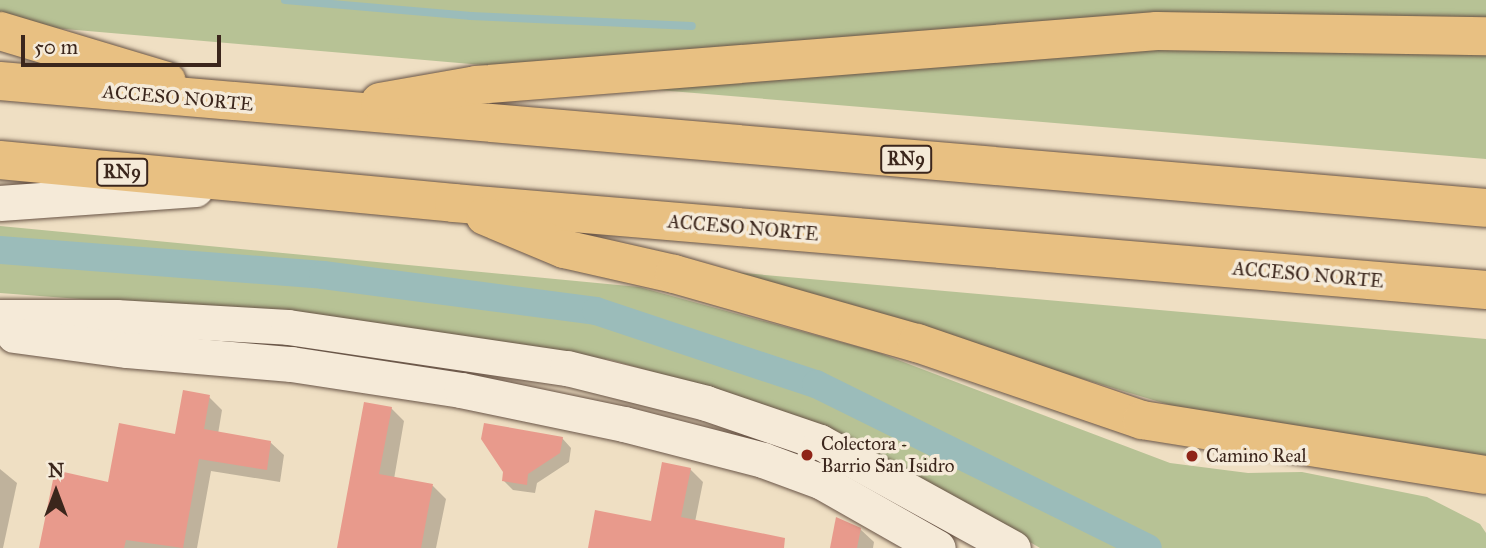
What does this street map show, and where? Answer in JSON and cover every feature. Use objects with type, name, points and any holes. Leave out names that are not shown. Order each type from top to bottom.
[{"type":"highway","points":[[0,31],[235,104]]},
{"type":"highway","points":[[327,111],[476,85],[1136,32],[1486,36]]},
{"type":"highway","name":"ACCESO NORTE","points":[[0,80],[235,104],[1486,208]]},
{"type":"highway","name":"ACCESO NORTE","points":[[0,160],[454,203],[1486,290]]},
{"type":"highway","points":[[454,203],[564,249],[674,274],[917,343],[1109,411],[1198,433],[1444,472],[1486,475]]},
{"type":"highway","points":[[1444,472],[1486,499]]},
{"type":"street","points":[[0,203],[56,202],[244,184]]},
{"type":"street","points":[[0,317],[116,317],[288,327],[567,368],[706,402],[820,442],[1013,548]]},
{"type":"street","points":[[0,333],[127,350],[291,364],[461,390],[624,424],[763,460],[822,482],[938,548]]},
{"type":"green space","points":[[0,0],[1486,0],[1486,22],[494,66],[53,28],[0,19]]},
{"type":"green space","points":[[1174,46],[1486,51],[1486,159],[634,88]]},
{"type":"green space","points":[[0,226],[639,287],[877,352],[1170,463],[1248,473],[1302,472],[1427,497],[1480,524],[1486,533],[1486,548],[1040,548],[940,489],[713,389],[611,360],[345,319],[0,293]]},
{"type":"green space","points":[[721,271],[1486,339],[1486,456],[1190,411]]},
{"type":"building","points":[[183,390],[210,395],[204,429],[271,441],[267,470],[199,459],[183,548],[126,540],[124,548],[39,548],[55,470],[108,482],[119,423],[175,434]]},
{"type":"building","points":[[364,402],[392,407],[379,474],[433,484],[421,548],[337,548]]},
{"type":"building","points":[[484,423],[563,437],[560,453],[528,474],[527,485],[502,481],[503,472],[481,439]]},
{"type":"building","points":[[662,462],[691,468],[681,517],[785,538],[784,548],[588,548],[595,510],[651,521]]},
{"type":"building","points":[[836,517],[861,528],[857,548],[830,548]]},
{"type":"waterway","points":[[285,0],[471,16],[692,26]]},
{"type":"waterway","points":[[0,250],[323,275],[596,311],[816,384],[1148,548]]},
{"type":"place","name":"Colectora - Barrio San Isidro","points":[[807,455]]},
{"type":"place","name":"Camino Real","points":[[1192,456]]}]
